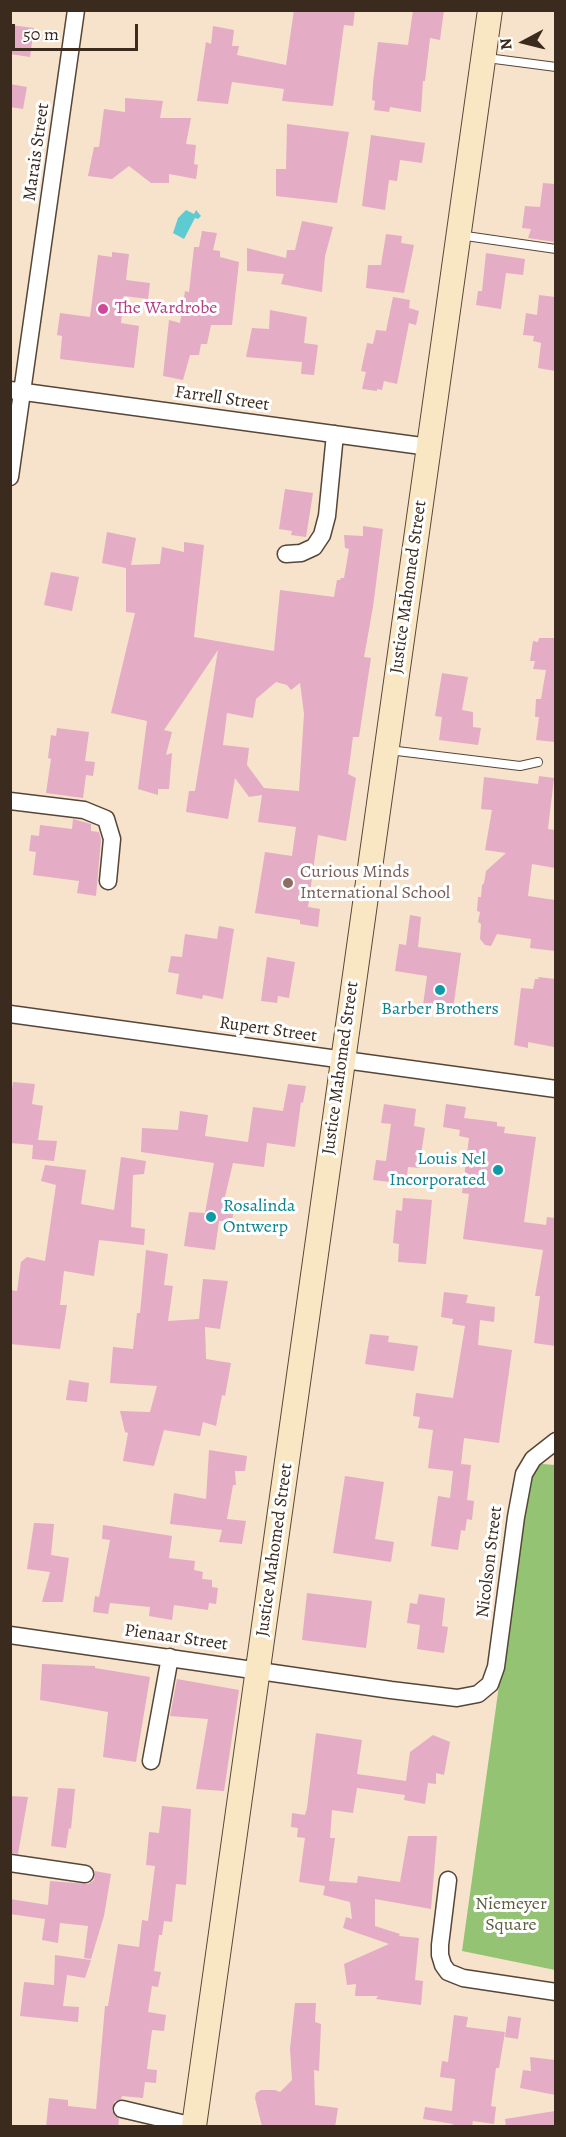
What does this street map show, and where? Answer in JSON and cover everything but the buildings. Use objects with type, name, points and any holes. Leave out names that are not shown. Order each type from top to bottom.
[{"type":"main road","name":"Justice Mahomed Street","points":[[194,2126],[490,10]]},
{"type":"street","name":"Marais Street","points":[[10,477],[17,391],[76,10]]},
{"type":"street","name":"Farrell Street","points":[[17,391],[429,447]]},
{"type":"street","points":[[286,554],[314,547],[322,534],[327,516],[335,434]]},
{"type":"street","points":[[10,801],[84,810],[106,819],[112,839],[108,881]]},
{"type":"street","name":"Rupert Street","points":[[10,1014],[555,1089]]},
{"type":"street","name":"Nicolson Street","points":[[478,1695],[490,1684],[496,1667],[524,1474],[533,1459],[555,1441]]},
{"type":"street","name":"Pienaar Street","points":[[10,1635],[457,1698],[478,1695]]},
{"type":"street","points":[[151,1761],[170,1657]]},
{"type":"street","points":[[10,1863],[85,1874]]},
{"type":"street","points":[[448,1880],[440,1945],[440,1955],[448,1972],[463,1978],[555,1992]]},
{"type":"street","points":[[122,2109],[194,2126]]},
{"type":"lane","points":[[483,58],[555,67]]},
{"type":"lane","points":[[459,235],[555,249]]},
{"type":"lane","points":[[386,750],[520,766],[538,762]]},
{"type":"green space","name":"Niemeyer Square","points":[[530,1463],[555,1465],[555,1970],[462,1951]]},
{"type":"water","points":[[186,210],[194,214],[196,210],[201,216],[198,219],[195,218],[184,239],[173,233],[178,218]]},
{"type":"place","name":"The Wardrobe","points":[[103,309]]},
{"type":"place","name":"Curious Minds International School","points":[[288,883]]},
{"type":"place","name":"Barber Brothers","points":[[440,990]]},
{"type":"place","name":"Louis Nel Incorporated","points":[[498,1170]]},
{"type":"place","name":"Rosalinda Ontwerp","points":[[211,1217]]}]
